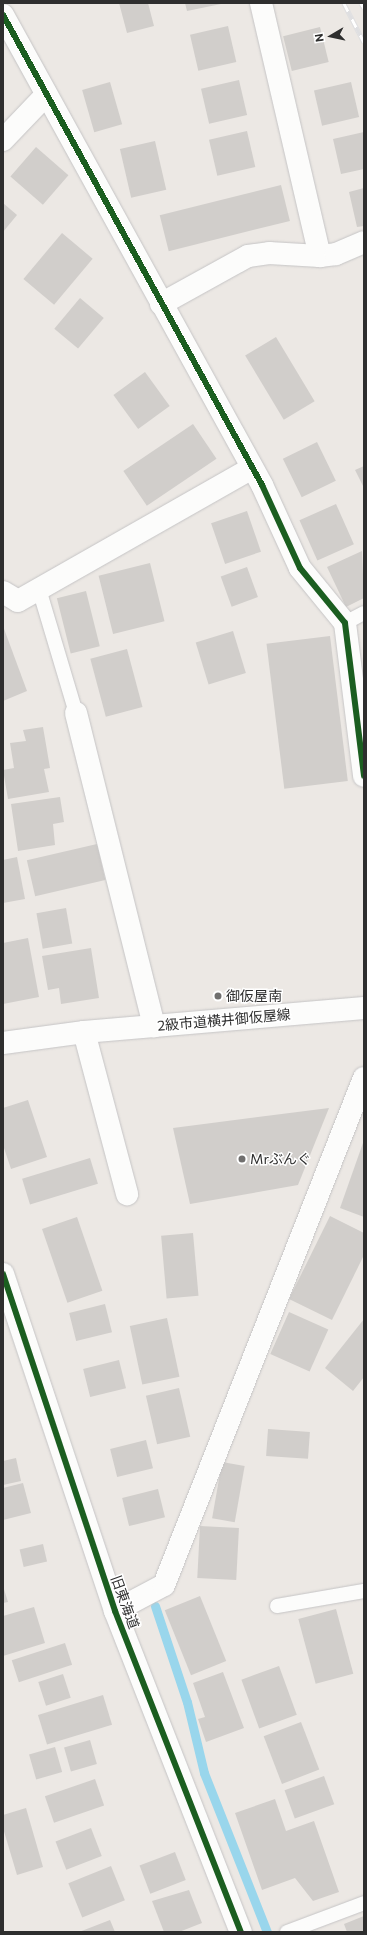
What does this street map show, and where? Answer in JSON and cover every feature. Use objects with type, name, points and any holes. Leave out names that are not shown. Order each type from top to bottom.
[{"type":"street","points":[[261,3],[320,256]]},
{"type":"street","points":[[3,15],[45,96],[252,468],[300,568],[345,623],[364,776]]},
{"type":"street","points":[[3,140],[45,96]]},
{"type":"street","points":[[161,304],[248,256],[269,253],[320,256],[336,254],[364,242]]},
{"type":"street","points":[[3,592],[18,601],[252,468]]},
{"type":"street","points":[[76,713],[154,1026]]},
{"type":"street","name":"2級市道横井御仮屋線","points":[[3,1043],[84,1032],[364,1008]]},
{"type":"street","points":[[84,1032],[127,1194]]},
{"type":"street","points":[[115,1611],[164,1585],[364,1078]]},
{"type":"street","name":"旧東海道","points":[[3,1274],[115,1611],[241,1932]]},
{"type":"lane","points":[[39,589],[76,713]]},
{"type":"lane","points":[[345,623],[364,613]]},
{"type":"lane","points":[[277,1606],[364,1592]]},
{"type":"lane","points":[[287,1932],[364,1902]]},
{"type":"building","points":[[119,3],[148,3],[154,26],[127,33]]},
{"type":"building","points":[[185,3],[221,3],[221,4],[187,11]]},
{"type":"building","points":[[228,26],[236,62],[198,71],[190,35]]},
{"type":"building","points":[[320,27],[329,62],[292,71],[283,36]]},
{"type":"building","points":[[239,80],[247,115],[209,124],[201,89]]},
{"type":"building","points":[[110,82],[122,124],[94,132],[82,90]]},
{"type":"building","points":[[351,82],[359,117],[322,126],[314,91]]},
{"type":"building","points":[[247,131],[255,167],[217,176],[209,140]]},
{"type":"building","points":[[364,132],[364,169],[341,174],[333,139]]},
{"type":"building","points":[[155,141],[166,190],[131,198],[120,149]]},
{"type":"building","points":[[36,147],[68,175],[43,205],[10,176]]},
{"type":"building","points":[[281,185],[290,221],[169,251],[160,215]]},
{"type":"building","points":[[364,188],[364,226],[357,227],[349,192]]},
{"type":"building","points":[[3,203],[17,215],[3,232]]},
{"type":"building","points":[[62,233],[93,259],[54,305],[23,279]]},
{"type":"building","points":[[80,298],[104,318],[78,349],[54,329]]},
{"type":"building","points":[[276,337],[315,401],[284,420],[245,356]]},
{"type":"building","points":[[145,372],[170,406],[138,429],[113,395]]},
{"type":"building","points":[[193,424],[216,459],[147,506],[123,471]]},
{"type":"building","points":[[317,442],[336,481],[302,497],[283,459]]},
{"type":"building","points":[[364,466],[364,488],[355,470]]},
{"type":"building","points":[[336,504],[354,544],[317,560],[299,520]]},
{"type":"building","points":[[247,511],[261,552],[225,564],[211,523]]},
{"type":"building","points":[[362,551],[364,598],[346,607],[327,567]]},
{"type":"building","points":[[150,563],[165,621],[113,634],[99,576]]},
{"type":"building","points":[[247,567],[258,597],[232,607],[221,577]]},
{"type":"building","points":[[86,591],[100,646],[71,654],[57,598]]},
{"type":"building","points":[[3,626],[27,691],[3,701]]},
{"type":"building","points":[[233,631],[246,673],[209,684],[196,642]]},
{"type":"building","points":[[330,636],[348,781],[284,789],[266,644]]},
{"type":"building","points":[[127,649],[143,707],[106,717],[90,659]]},
{"type":"building","points":[[43,727],[50,768],[44,769],[49,792],[8,799],[3,770],[14,768],[10,743],[26,741],[23,730]]},
{"type":"building","points":[[60,797],[64,822],[53,824],[55,845],[18,851],[11,804]]},
{"type":"building","points":[[97,844],[105,880],[35,896],[27,860]]},
{"type":"building","points":[[17,857],[25,899],[3,903],[3,860]]},
{"type":"building","points":[[66,908],[72,943],[43,949],[36,913]]},
{"type":"building","points":[[28,938],[39,997],[3,1004],[3,943]]},
{"type":"building","points":[[91,948],[99,998],[61,1004],[59,988],[48,990],[42,956]]},
{"type":"building","points":[[28,1100],[47,1157],[11,1169],[3,1145],[3,1108]]},
{"type":"building","points":[[329,1108],[298,1185],[190,1204],[173,1128]]},
{"type":"building","points":[[364,1140],[364,1217],[340,1208]]},
{"type":"building","points":[[90,1158],[98,1184],[30,1205],[22,1179]]},
{"type":"building","points":[[330,1216],[364,1233],[364,1255],[332,1320],[289,1299]]},
{"type":"building","points":[[77,1217],[102,1291],[67,1303],[42,1229]]},
{"type":"building","points":[[193,1233],[198,1296],[167,1299],[161,1236]]},
{"type":"building","points":[[105,1304],[112,1332],[76,1341],[69,1313]]},
{"type":"building","points":[[289,1312],[328,1329],[310,1372],[270,1354]]},
{"type":"building","points":[[167,1318],[179,1377],[142,1385],[130,1326]]},
{"type":"building","points":[[364,1319],[364,1377],[353,1391],[325,1368]]},
{"type":"building","points":[[119,1360],[126,1388],[90,1397],[83,1369]]},
{"type":"building","points":[[179,1388],[190,1437],[157,1444],[146,1396]]},
{"type":"building","points":[[268,1429],[310,1432],[308,1459],[266,1456]]},
{"type":"building","points":[[146,1440],[153,1468],[117,1477],[110,1449]]},
{"type":"building","points":[[16,1458],[21,1481],[3,1485],[3,1461]]},
{"type":"building","points":[[222,1462],[245,1466],[235,1522],[212,1518]]},
{"type":"building","points":[[23,1483],[31,1513],[3,1520],[3,1488]]},
{"type":"building","points":[[158,1489],[165,1517],[129,1526],[122,1498]]},
{"type":"building","points":[[200,1526],[239,1528],[236,1580],[197,1578]]},
{"type":"building","points":[[43,1544],[47,1562],[24,1567],[20,1549]]},
{"type":"building","points":[[3,1586],[8,1602],[3,1603]]},
{"type":"building","points":[[200,1596],[226,1661],[191,1675],[165,1610]]},
{"type":"building","points":[[34,1607],[45,1643],[3,1656],[3,1616]]},
{"type":"building","points":[[336,1609],[353,1674],[316,1684],[298,1619]]},
{"type":"building","points":[[65,1643],[72,1665],[19,1682],[12,1660]]},
{"type":"building","points":[[279,1666],[297,1715],[259,1729],[241,1680]]},
{"type":"building","points":[[223,1672],[244,1728],[206,1742],[198,1719],[205,1717],[193,1683]]},
{"type":"building","points":[[63,1674],[71,1698],[46,1706],[38,1682]]},
{"type":"building","points":[[103,1695],[112,1725],[47,1745],[38,1715]]},
{"type":"building","points":[[301,1722],[319,1770],[282,1784],[264,1736]]},
{"type":"building","points":[[90,1740],[97,1764],[71,1771],[64,1747]]},
{"type":"building","points":[[55,1747],[62,1772],[36,1779],[29,1754]]},
{"type":"building","points":[[324,1776],[334,1804],[295,1819],[285,1790]]},
{"type":"building","points":[[95,1779],[104,1805],[54,1823],[45,1796]]},
{"type":"building","points":[[275,1799],[286,1831],[314,1821],[339,1892],[313,1901],[295,1878],[262,1890],[235,1813]]},
{"type":"building","points":[[26,1808],[43,1867],[17,1875],[3,1828],[3,1815]]},
{"type":"building","points":[[91,1828],[102,1856],[66,1870],[56,1842]]},
{"type":"building","points":[[175,1852],[186,1880],[150,1894],[140,1866]]},
{"type":"building","points":[[111,1866],[125,1900],[82,1918],[68,1883]]},
{"type":"building","points":[[189,1890],[202,1923],[179,1932],[164,1932],[152,1901]]},
{"type":"building","points":[[364,1916],[364,1932],[347,1932],[344,1924]]},
{"type":"building","points":[[110,1920],[115,1932],[79,1932]]},
{"type":"waterway","points":[[155,1606],[187,1702],[204,1773],[267,1932]]},
{"type":"railway","points":[[344,3],[364,42]]},
{"type":"railway","points":[[361,3],[364,8]]},
{"type":"cycle path","points":[[3,15],[262,485],[300,568],[345,623],[364,776]]},
{"type":"cycle path","points":[[3,1274],[115,1611],[241,1932]]},
{"type":"place","name":"御仮屋南","points":[[218,996]]},
{"type":"place","name":"Mrぶんぐ","points":[[242,1159]]}]
